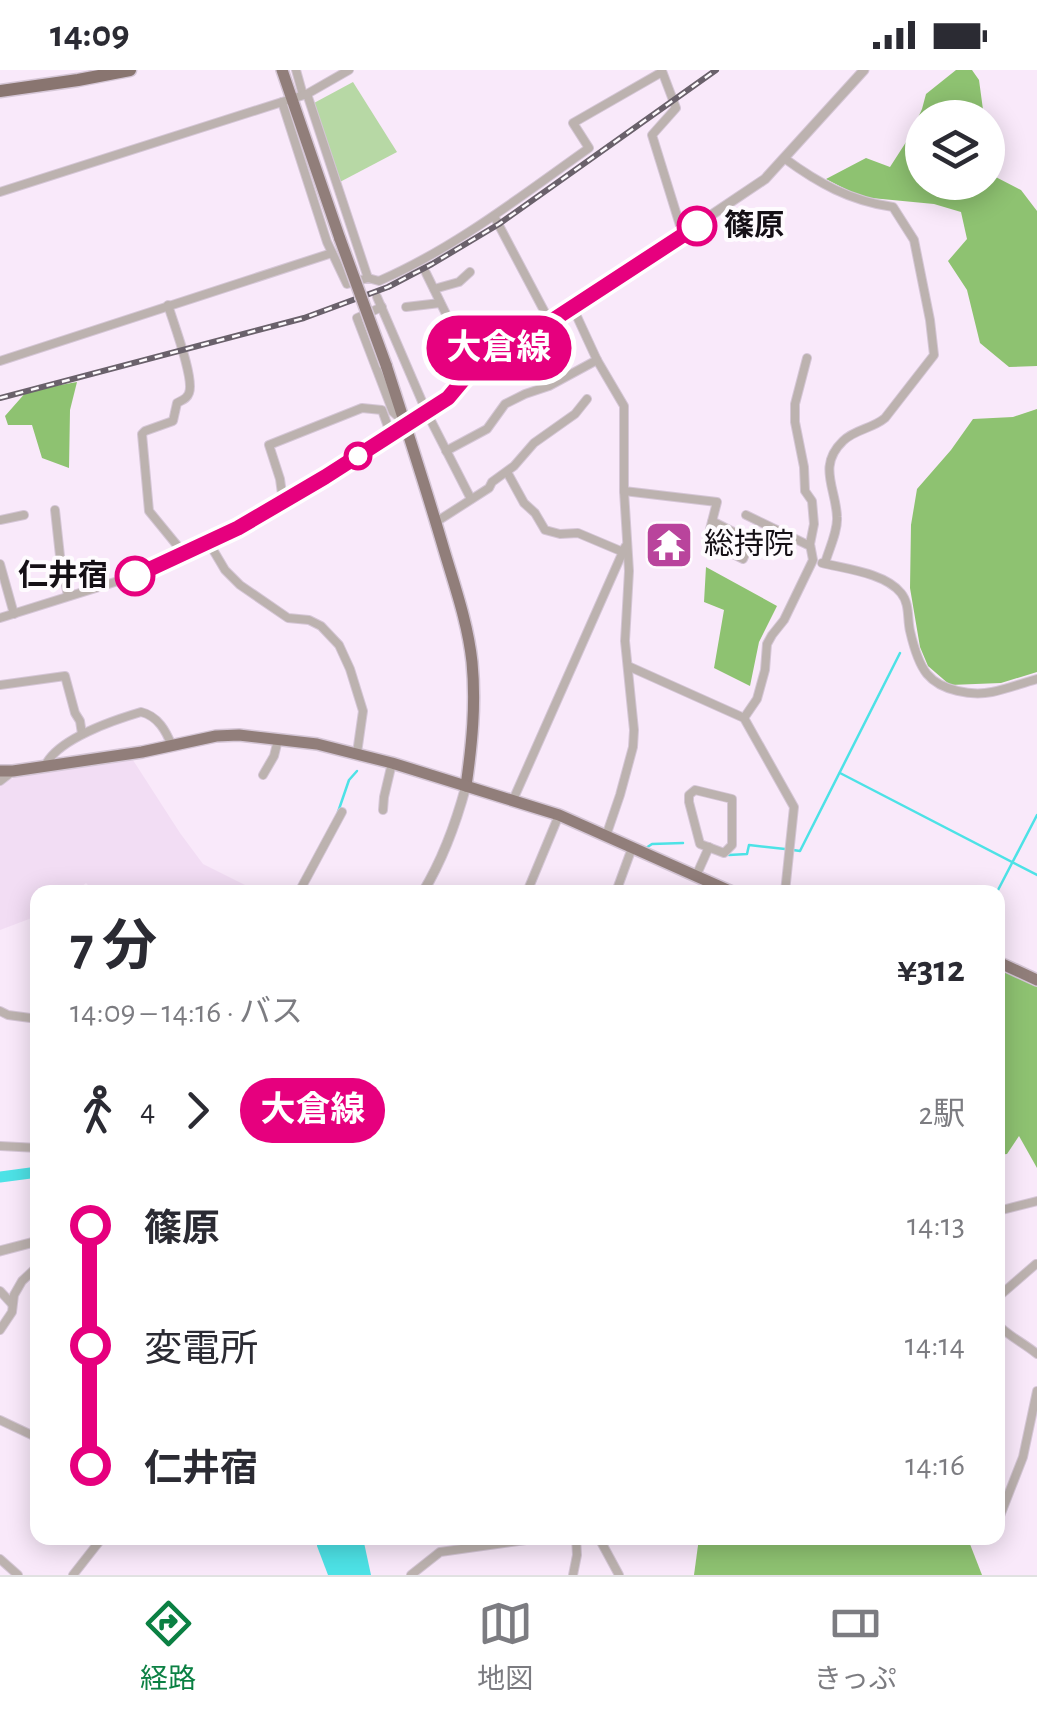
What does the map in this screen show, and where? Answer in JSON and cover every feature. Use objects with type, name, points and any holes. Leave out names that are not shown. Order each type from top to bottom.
[{"type":"highway","points":[[0,91],[130,70]]},
{"type":"main road","points":[[282,70],[296,98],[340,238],[386,365],[463,615],[472,659],[474,704],[466,786]]},
{"type":"main road","points":[[3,770],[172,746],[227,734],[317,744],[559,815],[716,885]]},
{"type":"main road","points":[[1005,965],[1037,980]]},
{"type":"street","points":[[296,70],[296,98],[332,254],[347,284],[368,278],[379,282],[457,241],[494,216],[589,148],[573,124],[662,71],[676,108],[652,135],[683,235]]},
{"type":"street","points":[[0,192],[296,98],[349,70]]},
{"type":"street","points":[[0,618],[150,571],[283,502],[391,436],[448,398],[480,359],[573,308],[765,179],[864,70]]},
{"type":"street","points":[[296,98],[368,278]]},
{"type":"street","points":[[784,158],[842,194],[893,207],[914,240],[934,356],[885,418],[877,425],[852,433],[833,455],[828,470],[838,521],[824,563]]},
{"type":"street","points":[[494,216],[550,322]]},
{"type":"street","points":[[0,361],[332,254]]},
{"type":"street","points":[[434,289],[459,282],[470,272]]},
{"type":"street","points":[[426,273],[447,316],[444,323],[462,329],[480,359]]},
{"type":"street","points":[[377,297],[427,413],[471,499]]},
{"type":"street","points":[[406,308],[440,303]]},
{"type":"street","points":[[168,306],[189,376],[190,393],[177,404],[173,421],[142,434],[149,511],[185,554]]},
{"type":"street","points":[[382,308],[357,318],[393,412],[405,424]]},
{"type":"street","points":[[573,308],[624,406],[625,548],[629,570],[626,641],[634,730],[633,747],[606,837]]},
{"type":"street","points":[[744,718],[765,670],[767,644],[784,620],[813,560],[812,501],[806,491],[795,422],[795,404],[807,358]]},
{"type":"street","points":[[446,451],[486,428],[505,404],[597,360]]},
{"type":"street","points":[[436,522],[490,488],[534,443],[575,414],[587,399]]},
{"type":"street","points":[[283,502],[269,445],[362,408],[382,410],[391,436]]},
{"type":"street","points":[[507,472],[524,503],[546,530],[578,533],[625,548]]},
{"type":"street","points":[[624,492],[717,502],[706,541],[743,559],[751,541],[712,521]]},
{"type":"street","points":[[54,510],[68,596]]},
{"type":"street","points":[[0,520],[24,515]]},
{"type":"street","points":[[746,515],[810,547]]},
{"type":"street","points":[[209,542],[225,570],[240,585],[288,618],[309,620],[321,626],[339,645],[362,712],[357,753]]},
{"type":"street","points":[[513,800],[625,548]]},
{"type":"street","points":[[813,560],[880,579],[899,590],[907,602],[909,629],[918,654],[926,672],[936,682],[970,693],[988,693],[1037,680]]},
{"type":"street","points":[[0,565],[14,614]]},
{"type":"street","points":[[628,666],[744,718],[794,807],[786,885]]},
{"type":"street","points":[[0,686],[65,676],[82,734]]},
{"type":"street","points":[[46,766],[49,759],[82,734],[131,715],[146,713],[164,729],[172,746]]},
{"type":"street","points":[[263,775],[278,740]]},
{"type":"street","points":[[383,810],[392,763]]},
{"type":"street","points":[[0,781],[3,770]]},
{"type":"street","points":[[427,885],[452,832],[466,786]]},
{"type":"street","points":[[695,790],[732,799],[732,845],[724,854],[709,848],[700,844],[695,829],[689,802],[689,795],[695,790]]},
{"type":"street","points":[[303,885],[342,812]]},
{"type":"street","points":[[530,885],[559,815]]},
{"type":"street","points":[[619,885],[632,848]]},
{"type":"street","points":[[696,876],[709,848]]},
{"type":"street","points":[[0,1011],[30,1018]]},
{"type":"street","points":[[1,1143],[30,1147]]},
{"type":"street","points":[[1005,1208],[1037,1201]]},
{"type":"street","points":[[0,1252],[30,1243]]},
{"type":"street","points":[[1005,1291],[1036,1264]]},
{"type":"street","points":[[0,1330],[12,1312],[14,1295],[30,1274]]},
{"type":"street","points":[[0,1291],[12,1304]]},
{"type":"street","points":[[1005,1332],[1037,1354]]},
{"type":"street","points":[[1005,1504],[1023,1457],[1037,1391]]},
{"type":"street","points":[[0,1420],[30,1434]]},
{"type":"street","points":[[73,1575],[97,1545]]},
{"type":"street","points":[[410,1575],[440,1552],[491,1545]]},
{"type":"street","points":[[573,1575],[576,1545]]},
{"type":"street","points":[[603,1545],[619,1575]]},
{"type":"street","points":[[0,1558],[18,1575]]},
{"type":"shaded area","points":[[131,757],[203,864],[245,885],[30,885],[30,919],[0,930],[0,784],[45,771]]},
{"type":"green space","points":[[956,70],[972,70],[979,80],[982,100],[924,100],[926,94]]},
{"type":"green space","points":[[353,82],[397,152],[338,183],[314,103]]},
{"type":"green space","points":[[905,144],[905,200],[1005,200],[1005,182],[1021,190],[1037,211],[1037,366],[1009,367],[980,343],[967,290],[948,261],[967,239],[961,212],[934,204],[861,197],[826,179],[866,158],[890,167]]},
{"type":"green space","points":[[77,382],[70,410],[69,468],[42,458],[32,425],[8,425],[5,416],[27,391]]},
{"type":"green space","points":[[1037,409],[1037,672],[1001,683],[950,685],[928,666],[920,647],[910,588],[911,525],[917,489],[973,419],[1013,417]]},
{"type":"green space","points":[[706,567],[777,606],[759,642],[750,686],[714,668],[724,610],[704,602]]},
{"type":"green space","points":[[1005,970],[1037,985],[1037,1168],[1019,1136],[1007,1154]]},
{"type":"green space","points":[[698,1545],[970,1545],[982,1575],[694,1575]]},
{"type":"water","points":[[365,1545],[371,1575],[328,1575],[317,1546]]},
{"type":"waterway","points":[[793,850],[800,851],[900,653]]},
{"type":"waterway","points":[[338,812],[349,780],[357,771]]},
{"type":"waterway","points":[[840,773],[1037,875]]},
{"type":"waterway","points":[[1001,885],[1037,815]]},
{"type":"waterway","points":[[646,848],[652,844],[683,843]]},
{"type":"waterway","points":[[729,855],[747,854],[749,845],[785,849]]},
{"type":"waterway","points":[[0,1177],[30,1173]]},
{"type":"railway","points":[[0,398],[304,318],[388,287],[499,224],[716,70]]},
{"type":"bus line","name":"大倉線","points":[[135,576],[238,528],[325,477],[448,398],[484,355],[550,322],[697,226]]},
{"type":"place","name":"篠原","points":[[697,226]]},
{"type":"place","name":"総持院","points":[[669,545]]},
{"type":"place","name":"仁井宿","points":[[135,576]]}]
